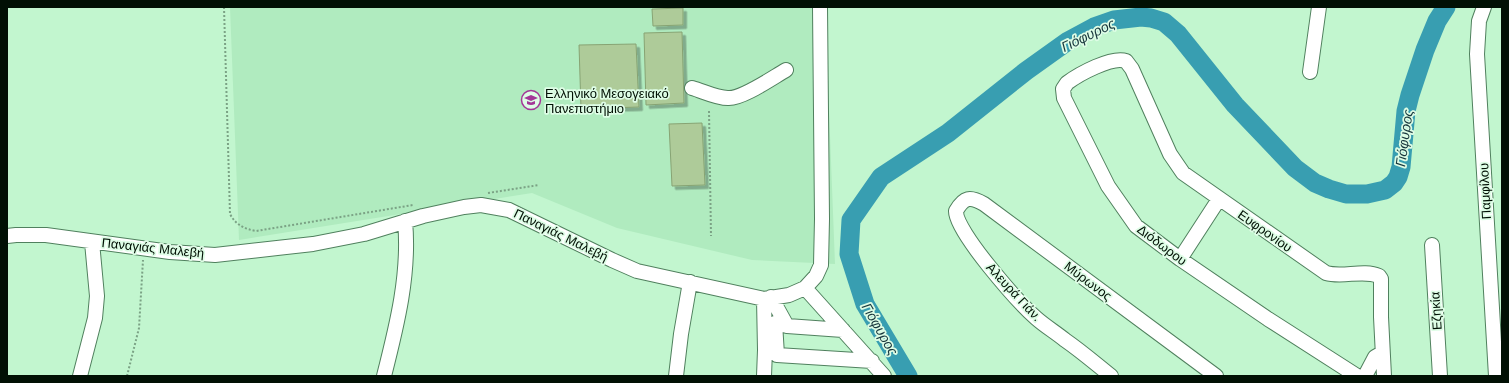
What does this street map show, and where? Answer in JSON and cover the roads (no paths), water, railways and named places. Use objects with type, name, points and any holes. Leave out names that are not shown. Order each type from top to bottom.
[{"type":"street","name":"Παναγιάς Μαλεβή","points":[[7,236],[46,235],[144,249],[215,255],[313,244],[364,234],[423,216],[464,207],[482,205],[509,210],[637,271],[767,298],[789,295],[805,288],[816,276],[821,265],[820,7]]},
{"type":"street","points":[[1310,72],[1319,7]]},
{"type":"street","name":"Παμφίλου","points":[[1484,7],[1479,21],[1477,54],[1496,376]]},
{"type":"street","name":"Διόδωρου","points":[[1124,60],[1114,60],[1106,63],[1070,80],[1063,87],[1063,94],[1108,186],[1121,206],[1136,226],[1180,260],[1357,376]]},
{"type":"street","name":"Ευφρονίου","points":[[1124,60],[1128,63],[1132,70],[1170,154],[1179,170],[1326,273],[1338,275],[1365,274],[1380,276],[1384,376]]},
{"type":"street","points":[[692,88],[723,98],[733,98],[786,70]]},
{"type":"street","name":"Μύρωνος","points":[[958,207],[969,198],[984,204],[1216,376]]},
{"type":"street","points":[[1180,260],[1219,199]]},
{"type":"street","name":"Αλευρά Γιάν.","points":[[958,207],[956,213],[961,228],[992,270],[1006,286],[1035,317],[1111,376]]},
{"type":"street","points":[[384,376],[404,285],[407,241],[405,221]]},
{"type":"street","points":[[80,376],[95,318],[97,296],[92,242]]},
{"type":"street","name":"Εζηκία","points":[[1432,245],[1440,376]]},
{"type":"street","points":[[676,376],[682,327],[690,282]]},
{"type":"street","points":[[805,288],[884,376]]},
{"type":"street","points":[[767,298],[787,326]]},
{"type":"street","points":[[764,376],[767,298]]},
{"type":"street","points":[[844,330],[787,326],[775,323],[777,355],[872,361]]},
{"type":"street","points":[[1365,376],[1375,357],[1382,353]]},
{"type":"waterway","name":"Γιόφυρος","points":[[908,376],[865,304],[849,254],[851,220],[881,177],[948,133],[1026,71],[1068,41],[1094,27],[1114,20],[1141,17],[1164,22],[1178,34],[1235,105],[1295,168],[1315,183],[1329,189],[1346,194],[1367,194],[1385,190],[1394,183],[1398,177],[1401,167],[1406,111],[1410,95],[1425,50],[1437,21],[1446,7]]},
{"type":"place","name":"Ελληνικό Μεσογειακό Πανεπιστήμιο","points":[[531,100]]}]
